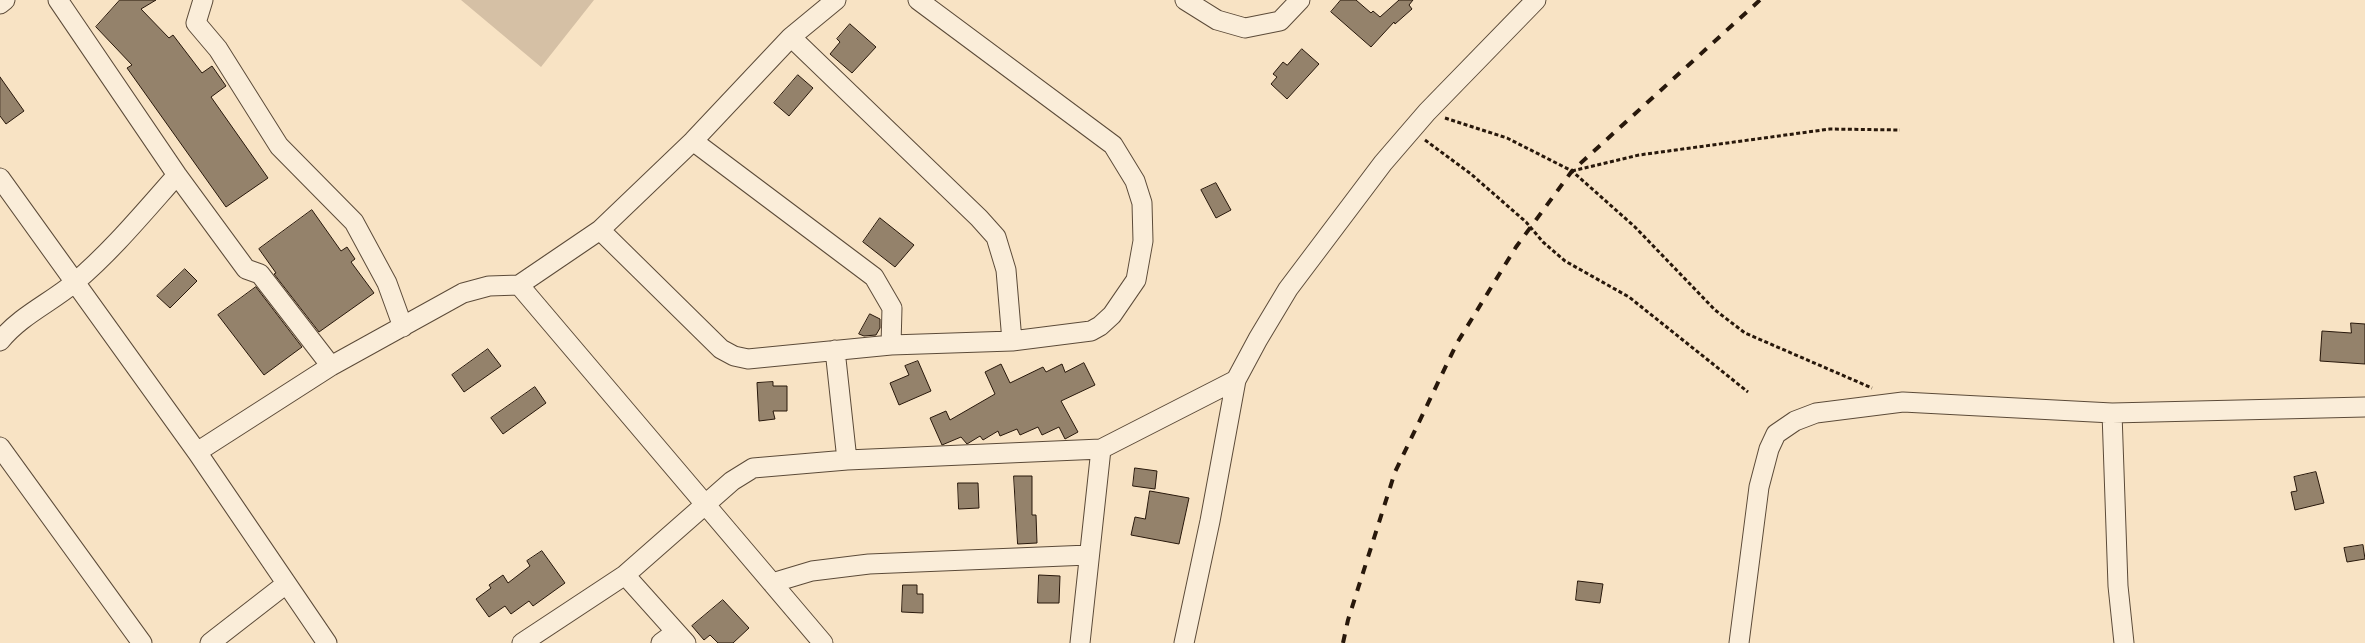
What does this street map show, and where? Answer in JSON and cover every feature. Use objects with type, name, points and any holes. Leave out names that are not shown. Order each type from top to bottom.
[{"type":"street","points":[[0,4],[6,0]]},
{"type":"street","points":[[58,0],[177,175],[246,269],[260,274],[331,366]]},
{"type":"street","points":[[203,0],[196,23],[218,49],[279,146],[354,222],[387,283],[403,327]]},
{"type":"street","points":[[197,452],[331,366],[463,293],[488,286],[518,285],[600,230],[693,141],[791,37],[836,0]]},
{"type":"street","points":[[600,230],[721,349],[734,356],[748,359],[891,345],[1012,341],[1092,331],[1112,314],[1136,280],[1142,241],[1142,203],[1135,181],[1112,145],[918,0]]},
{"type":"street","points":[[1185,0],[1217,20],[1246,28],[1280,21],[1300,0]]},
{"type":"street","points":[[1184,643],[1210,521],[1236,380],[1288,289],[1383,164],[1427,112],[1536,0]]},
{"type":"street","points":[[791,37],[979,218],[996,237],[1006,270],[1012,341]]},
{"type":"street","points":[[693,141],[874,277],[892,308],[891,345]]},
{"type":"street","points":[[0,341],[11,327],[74,283],[131,227],[177,175]]},
{"type":"street","points":[[0,178],[197,452],[327,643]]},
{"type":"street","points":[[518,285],[823,643]]},
{"type":"street","points":[[835,350],[847,460]]},
{"type":"street","points":[[522,643],[625,575],[732,481],[753,468],[847,460],[1101,449],[1236,380]]},
{"type":"street","points":[[1739,643],[1759,487],[1770,450],[1776,434],[1796,421],[1816,413],[1904,402],[2112,413],[2365,407]]},
{"type":"street","points":[[2112,413],[2118,586],[2124,643]]},
{"type":"street","points":[[1,449],[142,643]]},
{"type":"street","points":[[1080,643],[1101,449]]},
{"type":"street","points":[[772,583],[812,572],[869,564],[1089,555]]},
{"type":"street","points":[[625,575],[674,639]]},
{"type":"street","points":[[210,643],[286,584]]},
{"type":"path","points":[[1748,392],[1629,297],[1565,261],[1543,242],[1526,222],[1471,174],[1417,133],[1427,112],[1507,138],[1572,171],[1635,227],[1716,310],[1745,333],[1877,390]]},
{"type":"path","points":[[1572,171],[1639,156],[1830,129],[1900,130]]},
{"type":"shaded area","points":[[461,0],[594,0],[541,67]]},
{"type":"building","points":[[120,0],[156,0],[141,9],[169,38],[173,35],[202,73],[212,66],[226,86],[211,97],[268,178],[226,207],[127,68],[132,65],[96,27]]},
{"type":"building","points":[[1341,0],[1356,0],[1371,13],[1373,11],[1380,17],[1399,0],[1413,0],[1409,5],[1412,9],[1395,24],[1394,22],[1371,47],[1331,12]]},
{"type":"building","points":[[850,24],[876,47],[852,73],[830,54],[840,42],[837,39]]},
{"type":"building","points":[[1302,49],[1319,64],[1287,99],[1271,84],[1277,77],[1273,74],[1283,62],[1287,65]]},
{"type":"building","points":[[798,75],[813,88],[789,116],[774,103]]},
{"type":"building","points":[[0,77],[24,111],[6,124],[0,116]]},
{"type":"building","points":[[1216,183],[1231,210],[1216,218],[1201,190]]},
{"type":"building","points":[[312,210],[341,251],[347,247],[355,259],[351,262],[374,293],[319,332],[274,274],[276,273],[259,249]]},
{"type":"building","points":[[880,218],[914,245],[895,267],[863,242]]},
{"type":"building","points":[[185,269],[197,281],[170,308],[157,296]]},
{"type":"building","points":[[256,287],[302,347],[264,375],[218,315]]},
{"type":"building","points":[[870,314],[880,319],[880,328],[876,335],[864,336],[859,334]]},
{"type":"building","points":[[2351,323],[2365,324],[2365,364],[2320,361],[2322,331],[2351,333]]},
{"type":"building","points":[[488,349],[501,366],[464,392],[452,375]]},
{"type":"building","points":[[918,361],[931,391],[899,405],[890,383],[909,375],[905,366]]},
{"type":"building","points":[[1084,363],[1095,385],[1061,401],[1078,432],[1065,439],[1059,427],[1042,435],[1038,427],[1020,435],[1017,429],[1000,436],[998,431],[983,440],[980,436],[967,444],[961,437],[942,445],[930,418],[946,411],[950,420],[995,394],[985,372],[1001,364],[1010,383],[1043,367],[1046,372],[1062,364],[1065,372]]},
{"type":"building","points":[[773,382],[773,386],[787,386],[787,411],[773,411],[775,419],[759,421],[757,383]]},
{"type":"building","points":[[535,387],[546,403],[503,434],[491,418]]},
{"type":"building","points":[[1135,468],[1157,471],[1155,489],[1133,486]]},
{"type":"building","points":[[2316,472],[2324,503],[2295,510],[2291,492],[2297,491],[2294,477]]},
{"type":"building","points":[[1014,476],[1032,476],[1032,515],[1036,515],[1037,543],[1018,544]]},
{"type":"building","points":[[958,483],[978,483],[979,508],[959,509]]},
{"type":"building","points":[[1150,491],[1189,498],[1179,544],[1131,535],[1135,517],[1145,519]]},
{"type":"building","points":[[2363,545],[2365,559],[2347,562],[2344,548]]},
{"type":"building","points":[[542,551],[565,583],[533,606],[529,601],[511,614],[505,606],[489,617],[476,599],[491,588],[489,585],[503,575],[508,583],[530,566],[527,561]]},
{"type":"building","points":[[1039,575],[1060,576],[1059,603],[1038,603]]},
{"type":"building","points":[[1578,581],[1603,584],[1600,603],[1576,600]]},
{"type":"building","points":[[903,585],[917,585],[917,594],[923,594],[923,613],[902,612]]},
{"type":"building","points":[[723,600],[749,628],[733,643],[718,643],[710,635],[704,640],[692,626]]},
{"type":"railway","points":[[1343,643],[1348,620],[1395,472],[1457,343],[1516,247],[1572,171],[1760,0]]}]
